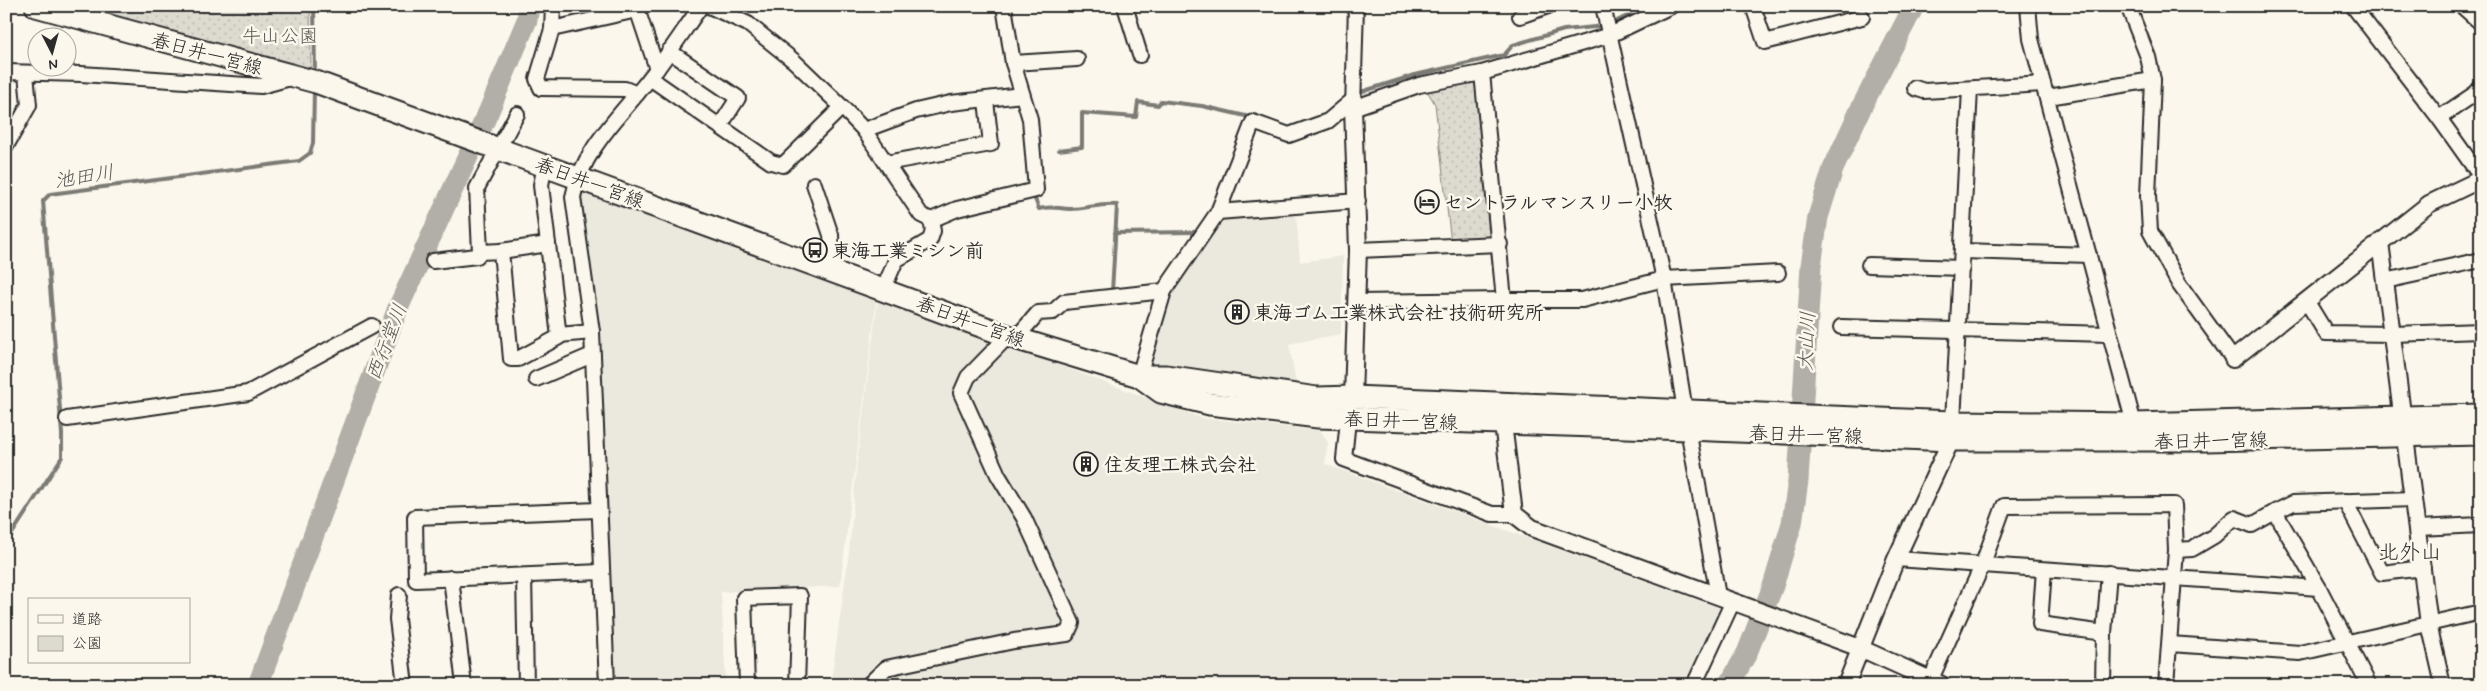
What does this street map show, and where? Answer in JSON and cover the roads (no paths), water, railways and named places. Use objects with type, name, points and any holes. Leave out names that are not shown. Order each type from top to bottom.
[{"type":"main road","name":"春日井一宮線","points":[[36,6],[305,79],[577,176],[1012,337],[1139,376],[1166,376],[1317,398],[1353,397],[1686,420],[2176,441],[2404,426],[2481,415]]},
{"type":"main road","name":"春日井一宮線","points":[[1139,376],[1161,392],[1210,404],[1276,414],[1346,418],[1503,422],[1686,420]]},
{"type":"main road","name":"春日井一宮線","points":[[1952,431],[2134,424],[2404,426],[2481,434]]},
{"type":"street","points":[[553,6],[552,29],[537,79],[541,88],[625,89],[637,94]]},
{"type":"street","points":[[607,685],[598,510],[592,332],[573,197],[577,176],[607,131],[653,73],[702,6]]},
{"type":"street","points":[[709,6],[748,24],[794,61],[842,107],[864,130],[921,214],[931,220],[933,231],[930,240],[896,260],[883,290]]},
{"type":"street","points":[[931,220],[957,209],[1036,190],[1030,119],[1013,63],[1004,6]]},
{"type":"street","points":[[1125,6],[1140,55]]},
{"type":"street","points":[[1356,6],[1354,104],[1358,201],[1358,302],[1353,397],[1346,418],[1344,459],[1492,514],[1514,514],[1532,528],[1860,648],[1936,682],[2004,506],[2174,505],[2176,550],[2166,685]]},
{"type":"street","points":[[1603,6],[1664,279],[1686,420],[1730,600],[1694,685]]},
{"type":"street","points":[[1139,376],[1164,291],[1218,212],[1253,122],[1289,134],[1328,121],[1354,104],[1419,85],[1482,73],[1610,35],[1671,6]]},
{"type":"street","points":[[1753,6],[1765,42],[1862,16]]},
{"type":"street","points":[[2028,6],[2030,38],[2046,90],[2134,424]]},
{"type":"street","points":[[2128,6],[2148,57],[2153,80],[2148,196],[2150,231],[2180,284],[2233,359],[2429,204],[2481,178],[2439,118],[2353,6]]},
{"type":"street","points":[[2462,6],[2481,23]]},
{"type":"street","points":[[1520,16],[1543,7]]},
{"type":"street","points":[[552,29],[636,8],[653,73],[720,126],[771,162],[783,165],[842,107]]},
{"type":"street","points":[[669,51],[738,98],[720,126]]},
{"type":"street","points":[[1013,63],[1077,59]]},
{"type":"street","points":[[6,72],[81,74],[261,86],[305,79]]},
{"type":"street","points":[[1482,73],[1504,300]]},
{"type":"street","points":[[6,146],[29,105],[26,74]]},
{"type":"street","points":[[1914,88],[1924,91],[1970,89],[2046,90],[2153,80]]},
{"type":"street","points":[[2439,118],[2476,93],[2481,87]]},
{"type":"street","points":[[1846,685],[1896,559],[1952,431],[1959,330],[1970,89]]},
{"type":"street","points":[[864,130],[916,111],[950,103],[986,101],[1022,95]]},
{"type":"street","points":[[886,163],[991,144],[986,101]]},
{"type":"street","points":[[480,252],[477,188],[496,148],[517,114]]},
{"type":"street","points":[[545,165],[541,186],[559,335]]},
{"type":"street","points":[[814,184],[831,236],[833,271]]},
{"type":"street","points":[[1218,212],[1358,201]]},
{"type":"street","points":[[2380,242],[2394,334],[2429,624],[2443,685]]},
{"type":"street","points":[[433,261],[477,256],[480,252],[548,244]]},
{"type":"street","points":[[1358,250],[1500,244]]},
{"type":"street","points":[[501,251],[511,359],[518,359],[559,335],[592,332]]},
{"type":"street","points":[[1963,251],[2089,255]]},
{"type":"street","points":[[2385,281],[2481,260]]},
{"type":"street","points":[[1869,265],[1962,268]]},
{"type":"street","points":[[1358,302],[1582,300],[1664,279],[1778,273]]},
{"type":"street","points":[[868,685],[886,668],[1014,641],[1067,634],[1072,623],[1024,518],[998,475],[961,394],[968,377],[1038,313],[1053,312],[1064,302],[1164,291]]},
{"type":"street","points":[[2307,302],[2326,333],[2394,334],[2481,331]]},
{"type":"street","points":[[67,419],[248,393],[262,388],[372,326]]},
{"type":"street","points":[[1841,327],[2109,334]]},
{"type":"street","points":[[536,379],[592,355]]},
{"type":"street","points":[[1503,422],[1514,514]]},
{"type":"street","points":[[2176,550],[2192,549],[2214,536],[2234,518],[2252,525],[2293,503],[2414,498]]},
{"type":"street","points":[[2344,501],[2382,573],[2423,568]]},
{"type":"street","points":[[598,510],[415,517],[416,580],[601,572]]},
{"type":"street","points":[[2275,512],[2319,588],[2369,685]]},
{"type":"street","points":[[2418,528],[2481,525]]},
{"type":"street","points":[[1896,559],[2319,588]]},
{"type":"street","points":[[2044,570],[2040,624],[2104,633]]},
{"type":"street","points":[[2102,685],[2109,573]]},
{"type":"street","points":[[524,576],[526,685]]},
{"type":"street","points":[[451,578],[464,685]]},
{"type":"street","points":[[399,594],[397,619],[405,685]]},
{"type":"street","points":[[747,685],[744,598],[800,596],[797,685]]},
{"type":"street","points":[[2170,644],[2300,653],[2481,612]]},
{"type":"waterway","name":"池田川","points":[[314,6],[315,75]]},
{"type":"waterway","name":"西行堂川","points":[[258,685],[398,308],[488,113],[527,20],[529,6]]},
{"type":"waterway","points":[[1611,24],[1629,15],[1635,6]]},
{"type":"waterway","name":"大山川","points":[[1729,685],[1747,653],[1773,586],[1792,523],[1798,481],[1811,266],[1818,217],[1833,169],[1862,106],[1914,6]]},
{"type":"waterway","points":[[1361,92],[1415,75],[1504,55],[1513,45],[1564,30],[1605,26]]},
{"type":"waterway","name":"池田川","points":[[6,543],[62,457],[62,434],[43,201],[50,194],[299,161],[310,153],[313,143],[314,89]]},
{"type":"waterway","points":[[1059,150],[1082,147],[1082,113],[1136,117],[1138,102],[1158,105],[1161,101],[1202,106],[1250,117]]},
{"type":"waterway","points":[[1033,194],[1039,209],[1051,207],[1076,209],[1117,205],[1112,292]]},
{"type":"waterway","points":[[1115,233],[1195,232]]},
{"type":"place","name":"セントラルマンスリー小牧","points":[[1427,202]]},
{"type":"place","name":"東海工業ミシン前","points":[[815,250]]},
{"type":"place","name":"東海ゴム工業株式会社 技術研究所","points":[[1237,312]]},
{"type":"place","name":"住友理工株式会社","points":[[1086,464]]},
{"type":"district","name":"北外山","points":[[2410,552]]},
{"type":"park label","name":"牛山公園","points":[[280,35]]}]
